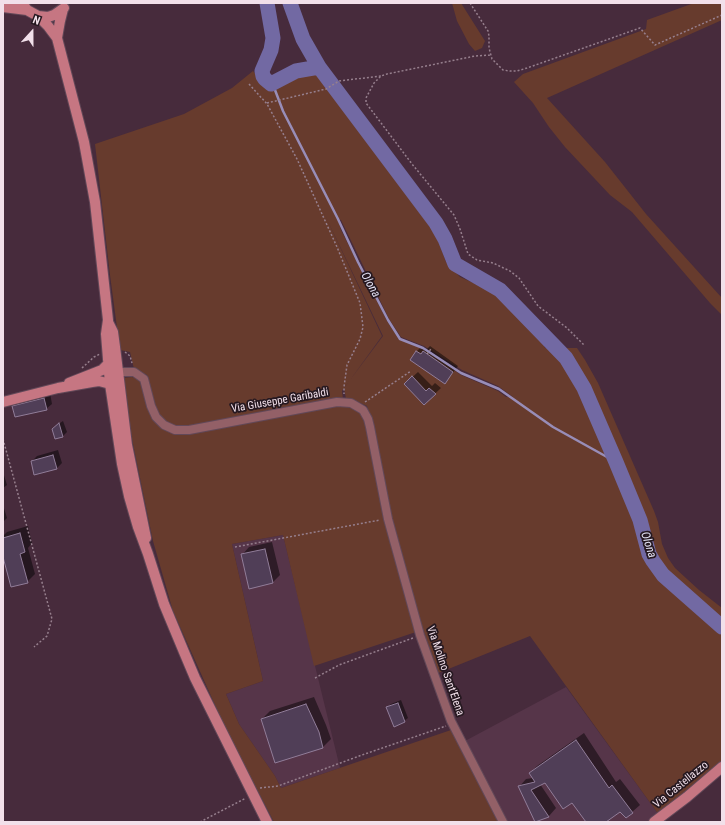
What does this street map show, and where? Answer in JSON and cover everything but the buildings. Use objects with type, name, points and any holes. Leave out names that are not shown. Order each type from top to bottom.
[{"type":"street","points":[[38,16],[54,15],[65,6]]},
{"type":"street","points":[[57,38],[60,21],[65,6]]},
{"type":"street","points":[[3,7],[24,7],[38,16],[57,38],[84,142],[97,224],[108,320],[106,334],[106,368],[110,384],[122,464],[129,496],[164,604],[192,672],[267,822]]},
{"type":"street","points":[[108,320],[113,332],[127,444],[145,526],[148,554]]},
{"type":"street","points":[[58,388],[106,368]]},
{"type":"street","points":[[106,368],[113,373],[124,450],[136,487]]},
{"type":"street","name":"Via Giuseppe Garibaldi","points":[[122,372],[134,372],[141,377],[146,384],[154,412],[160,422],[167,427],[180,430],[337,402],[351,403],[359,406]]},
{"type":"street","points":[[3,402],[58,388],[99,381],[110,384]]},
{"type":"street","points":[[359,406],[366,415],[370,427],[388,519]]},
{"type":"street","name":"Via Molino Sant'Elena","points":[[388,519],[420,635],[453,724],[503,822]]},
{"type":"street","name":"Via Castellazzo","points":[[654,822],[687,797],[722,767]]},
{"type":"path","points":[[470,3],[488,31],[490,55],[492,59],[503,70],[517,71],[640,28],[655,45],[722,15]]},
{"type":"path","points":[[267,104],[326,89],[339,81],[381,76],[398,71],[480,55],[490,55]]},
{"type":"path","points":[[381,76],[368,91],[366,98],[367,107],[436,195],[454,215],[468,254],[477,260],[494,263],[510,271],[519,278],[538,306],[567,328],[584,345]]},
{"type":"path","points":[[249,84],[267,104],[297,159],[337,247],[360,303],[363,326],[360,339],[347,366],[344,387],[345,402]]},
{"type":"path","points":[[427,354],[431,349]]},
{"type":"path","points":[[359,406],[411,370]]},
{"type":"path","points":[[3,439],[52,619],[48,636],[34,647]]},
{"type":"path","points":[[235,547],[388,519]]},
{"type":"path","points":[[315,678],[339,664],[420,635]]},
{"type":"path","points":[[200,822],[252,792],[278,786],[453,724]]},
{"type":"shaded area","points":[[452,3],[461,3],[485,41],[482,48],[475,51],[469,44],[457,21]]},
{"type":"shaded area","points":[[694,3],[722,3],[722,20],[547,98],[605,162],[646,214],[722,298],[722,315],[632,212],[610,195],[565,147],[533,103],[514,82],[523,74],[646,29],[647,20]]},
{"type":"shaded area","points":[[318,70],[333,95],[376,150],[431,228],[439,243],[446,262],[460,277],[496,293],[544,345],[545,348],[577,348],[598,383],[654,511],[658,522],[662,544],[668,558],[675,568],[722,608],[722,621],[666,574],[652,553],[644,521],[637,505],[628,498],[636,522],[644,555],[659,579],[722,633],[722,762],[659,815],[530,636],[436,674],[413,599],[389,508],[367,406],[346,399],[344,388],[342,391],[343,399],[182,427],[170,425],[164,421],[156,409],[147,375],[134,369],[130,352],[120,350],[95,144],[184,114],[232,88],[253,71],[266,87],[276,86],[293,76]],"holes":[[[323,211],[383,336],[350,380],[382,336]],[[338,219],[341,220],[389,319],[401,337],[424,346],[462,370],[498,386],[513,397],[506,397],[498,391],[461,375],[423,349],[399,339],[387,321],[341,230]]]},
{"type":"shaded area","points":[[132,377],[139,379],[160,427],[171,433],[341,405],[356,408],[365,423],[416,632],[314,666],[283,535],[232,544],[263,681],[226,694],[239,724],[275,776],[281,788],[451,730],[498,822],[274,822],[228,734],[173,611],[153,541],[132,439],[122,378]]},
{"type":"shaded area","points":[[283,535],[340,768],[281,788],[275,776],[239,724],[226,694],[263,681],[232,544]]},
{"type":"shaded area","points":[[566,687],[659,815],[650,822],[508,822],[465,741]]},
{"type":"waterway","name":"Olona","points":[[267,3],[273,38],[271,50],[262,71],[265,79],[271,84],[296,71],[319,67]]},
{"type":"waterway","name":"Olona","points":[[290,3],[303,39],[319,67],[436,223],[445,239],[455,264],[500,290],[566,358],[584,388],[616,462],[640,520],[649,554],[653,561],[663,575],[722,627]]},
{"type":"waterway","name":"Olona","points":[[271,84],[358,262],[388,320],[400,339],[423,348],[461,373],[499,389],[553,427],[616,462]]}]
